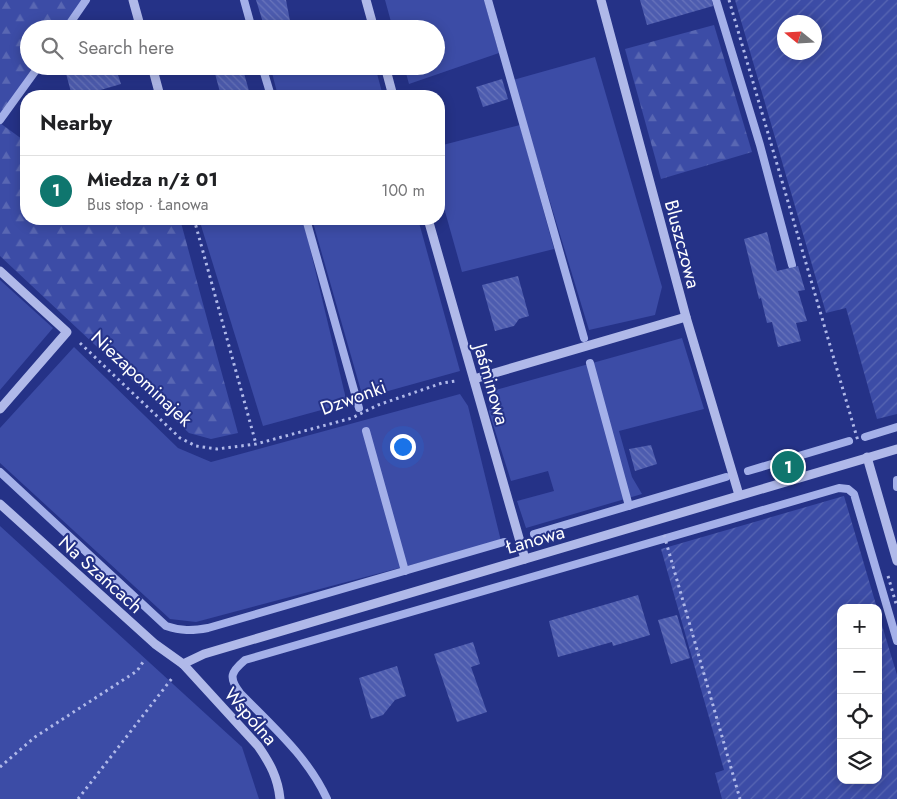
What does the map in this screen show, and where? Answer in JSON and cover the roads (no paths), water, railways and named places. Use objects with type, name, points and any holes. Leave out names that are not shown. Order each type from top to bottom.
[{"type":"street","points":[[133,0],[139,20]]},
{"type":"street","points":[[366,0],[372,20]]},
{"type":"street","name":"Bluszczowa","points":[[601,0],[686,317],[740,495]]},
{"type":"street","points":[[154,75],[158,90]]},
{"type":"street","points":[[387,75],[391,90]]},
{"type":"street","name":"Jaśminowa","points":[[430,225],[525,559]]},
{"type":"street","name":"Niezapominajek","points":[[0,271],[67,332],[0,409]]},
{"type":"street","points":[[474,379],[686,317]]},
{"type":"street","name":"Łanowa","points":[[183,664],[204,654],[897,449]]},
{"type":"street","points":[[867,457],[897,561]]},
{"type":"street","name":"Na Szańcach","points":[[0,504],[154,644],[183,664]]},
{"type":"street","name":"Wspólna","points":[[183,664],[258,746],[276,775],[280,799]]},
{"type":"waterway","points":[[72,20],[86,0]]},
{"type":"waterway","points":[[244,0],[250,20]]},
{"type":"waterway","points":[[488,0],[584,338]]},
{"type":"waterway","points":[[716,0],[760,145],[792,265]]},
{"type":"waterway","points":[[22,90],[32,75]]},
{"type":"waterway","points":[[265,75],[269,90]]},
{"type":"waterway","points":[[0,120],[20,92]]},
{"type":"waterway","points":[[308,225],[359,408]]},
{"type":"waterway","points":[[590,363],[629,506]]},
{"type":"waterway","points":[[865,437],[897,427]]},
{"type":"waterway","points":[[366,431],[405,571]]},
{"type":"waterway","points":[[748,471],[849,441]]},
{"type":"waterway","points":[[0,472],[166,626],[182,630],[208,628],[504,542]]},
{"type":"waterway","points":[[534,534],[726,477]]},
{"type":"waterway","points":[[897,480],[897,487]]},
{"type":"waterway","points":[[327,799],[310,769],[300,756],[236,687],[233,679],[234,671],[245,660],[839,488],[848,489],[854,494],[897,641]]},
{"type":"place","name":"Miedza n/ż 01","points":[[788,467]]}]
